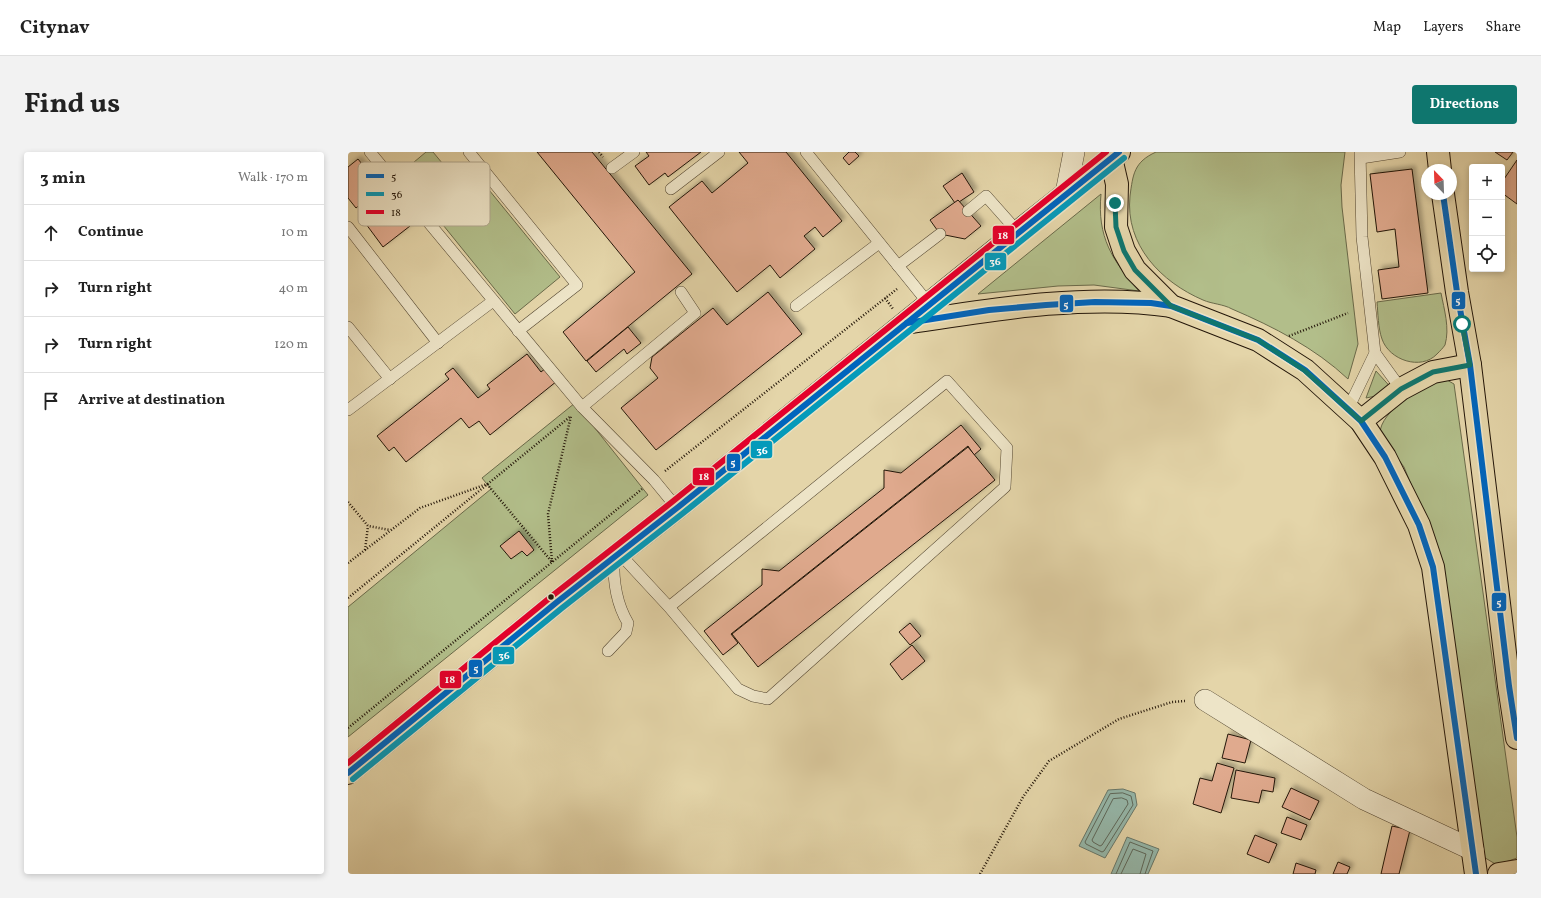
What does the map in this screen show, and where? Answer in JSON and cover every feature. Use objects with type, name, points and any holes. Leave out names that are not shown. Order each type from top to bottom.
[{"type":"main road","points":[[1438,152],[1439,164]]},
{"type":"main road","points":[[348,773],[1115,155]]},
{"type":"main road","points":[[1115,155],[1117,184],[1116,227],[1124,251],[1135,270],[1171,306]]},
{"type":"main road","points":[[1444,200],[1457,292],[1470,365],[1508,678],[1517,738]]},
{"type":"main road","points":[[905,323],[989,310],[1095,302],[1151,303],[1171,306],[1258,340],[1304,370],[1354,415],[1389,464],[1419,525],[1433,568],[1476,874]]},
{"type":"main road","points":[[1354,415],[1433,372],[1470,365]]},
{"type":"main road","points":[[1499,874],[1517,871]]},
{"type":"street","points":[[1066,193],[1074,152]]},
{"type":"street","points":[[1205,700],[1364,799],[1473,850]]},
{"type":"lane","points":[[370,152],[378,162]]},
{"type":"lane","points":[[469,152],[477,162]]},
{"type":"lane","points":[[612,168],[634,152]]},
{"type":"lane","points":[[671,189],[719,152]]},
{"type":"lane","points":[[806,152],[929,304]]},
{"type":"lane","points":[[1354,415],[1375,353],[1362,238],[1360,155],[1400,152]]},
{"type":"lane","points":[[490,178],[577,285],[518,331]]},
{"type":"lane","points":[[968,211],[986,196],[1018,232]]},
{"type":"lane","points":[[431,226],[518,331],[552,368],[582,407],[654,480],[677,508]]},
{"type":"lane","points":[[348,227],[438,343]]},
{"type":"lane","points":[[898,266],[940,234]]},
{"type":"lane","points":[[796,306],[879,243]]},
{"type":"lane","points":[[582,407],[696,313],[681,292]]},
{"type":"lane","points":[[348,410],[493,301]]},
{"type":"lane","points":[[348,327],[390,379]]},
{"type":"lane","points":[[1375,353],[1401,389]]},
{"type":"lane","points":[[617,555],[669,607],[738,689],[753,696],[768,699],[1005,487],[1007,448],[947,380],[669,607]]},
{"type":"lane","points":[[608,651],[626,632],[628,623],[621,611],[613,582],[617,555]]},
{"type":"path","points":[[348,728],[654,480],[908,279]]},
{"type":"path","points":[[1282,339],[1348,313]]},
{"type":"path","points":[[348,598],[582,407]]},
{"type":"path","points":[[552,562],[548,514],[571,416]]},
{"type":"path","points":[[487,484],[552,562]]},
{"type":"path","points":[[348,564],[420,508],[487,484]]},
{"type":"path","points":[[348,502],[368,526],[390,530]]},
{"type":"path","points":[[365,550],[368,526]]},
{"type":"path","points":[[980,874],[1023,797],[1049,761],[1119,719],[1172,702],[1205,700]]},
{"type":"green space","points":[[426,152],[433,152],[441,162],[414,162]]},
{"type":"green space","points":[[1156,152],[1345,152],[1341,185],[1342,207],[1358,344],[1348,379],[1322,358],[1293,339],[1229,307],[1206,301],[1188,292],[1173,283],[1149,260],[1140,246],[1133,230],[1130,214],[1130,196],[1132,181],[1136,170],[1143,160]]},
{"type":"green space","points":[[490,191],[560,277],[515,314],[444,226],[490,226]]},
{"type":"green space","points":[[1101,194],[1101,223],[1108,247],[1121,269],[1139,291],[1094,285],[1058,286],[978,294]]},
{"type":"green space","points":[[1441,293],[1447,325],[1445,345],[1437,354],[1423,362],[1406,361],[1391,353],[1382,339],[1378,320],[1377,302]]},
{"type":"green space","points":[[1376,371],[1395,392],[1366,398]]},
{"type":"green space","points":[[1447,380],[1454,384],[1517,837],[1517,858],[1497,865],[1482,856],[1423,514],[1404,467],[1380,434],[1382,425],[1387,416],[1395,407],[1417,391],[1438,382]]},
{"type":"green space","points":[[575,403],[648,495],[348,737],[348,607],[491,489],[482,478]]},
{"type":"water","points":[[1123,789],[1135,793],[1137,805],[1105,858],[1079,846],[1108,790]]},
{"type":"water","points":[[1127,837],[1159,849],[1148,874],[1111,874]]},
{"type":"building","points":[[537,152],[592,152],[692,274],[586,361],[563,332],[635,272]]},
{"type":"building","points":[[646,152],[701,152],[668,177],[665,173],[649,185],[635,166],[649,156]]},
{"type":"building","points":[[739,152],[786,152],[842,221],[823,237],[815,227],[804,236],[815,249],[780,278],[770,265],[737,292],[669,207],[702,181],[712,193],[748,163]]},
{"type":"building","points":[[849,152],[855,152],[859,156],[849,165],[843,158]]},
{"type":"building","points":[[1495,152],[1513,152],[1507,160]]},
{"type":"building","points":[[358,159],[360,162],[358,162],[358,206],[356,208],[348,198],[348,167]]},
{"type":"building","points":[[1517,160],[1517,204],[1505,195],[1505,178]]},
{"type":"building","points":[[1412,169],[1428,293],[1382,299],[1378,270],[1399,267],[1395,229],[1377,232],[1370,174]]},
{"type":"building","points":[[962,173],[974,192],[955,203],[943,186]]},
{"type":"building","points":[[958,200],[981,226],[965,239],[940,234],[930,220]]},
{"type":"building","points":[[367,226],[410,226],[383,247]]},
{"type":"building","points":[[768,292],[802,334],[656,450],[621,408],[658,378],[650,368],[652,357],[713,308],[727,325]]},
{"type":"building","points":[[628,327],[641,343],[627,354],[624,349],[596,372],[587,361]]},
{"type":"building","points":[[527,354],[541,372],[546,368],[557,381],[490,435],[479,421],[469,428],[461,418],[406,462],[394,447],[389,451],[377,436],[449,379],[445,374],[453,368],[478,398],[490,389],[487,385]]},
{"type":"building","points":[[961,425],[981,449],[974,455],[968,446],[731,634],[738,643],[723,655],[704,631],[762,585],[762,569],[779,571],[884,488],[884,470],[901,473]]},
{"type":"building","points":[[968,447],[995,480],[758,667],[732,634]]},
{"type":"building","points":[[519,531],[534,550],[527,556],[522,551],[511,559],[500,546]]},
{"type":"building","points":[[910,623],[921,636],[910,645],[899,632]]},
{"type":"building","points":[[912,645],[925,661],[902,680],[890,664]]},
{"type":"building","points":[[1228,734],[1251,740],[1245,763],[1222,758]]},
{"type":"building","points":[[1217,763],[1234,768],[1221,813],[1193,804],[1200,778],[1212,781]]},
{"type":"building","points":[[1236,770],[1275,778],[1273,792],[1262,790],[1259,803],[1231,798]]},
{"type":"building","points":[[1291,788],[1319,801],[1310,820],[1282,807]]},
{"type":"building","points":[[1287,817],[1307,825],[1301,840],[1281,833]]},
{"type":"building","points":[[1392,826],[1410,830],[1399,874],[1381,874]]},
{"type":"building","points":[[1255,835],[1277,844],[1269,863],[1247,854]]},
{"type":"building","points":[[1338,862],[1350,867],[1347,874],[1333,874]]},
{"type":"building","points":[[1296,863],[1316,870],[1315,874],[1293,874]]},
{"type":"transit line","name":"18","points":[[348,763],[552,596],[672,502],[1106,152]]},
{"type":"transit line","name":"5","points":[[348,773],[557,602],[677,508],[1119,152]]},
{"type":"transit line","name":"36","points":[[353,779],[562,608],[682,514],[1124,158]]},
{"type":"transit line","name":"5","points":[[1444,200],[1457,292],[1470,365],[1509,686],[1517,738]]},
{"type":"transit line","name":"5","points":[[907,323],[989,310],[1046,305],[1095,302],[1151,303],[1171,306],[1258,340],[1305,370],[1361,421],[1385,457],[1419,525],[1433,567],[1476,874]]},
{"type":"route","points":[[1115,203],[1116,227],[1124,251],[1135,270],[1171,306],[1258,340],[1304,370],[1361,421],[1401,389],[1433,372],[1470,365],[1462,324]]}]
